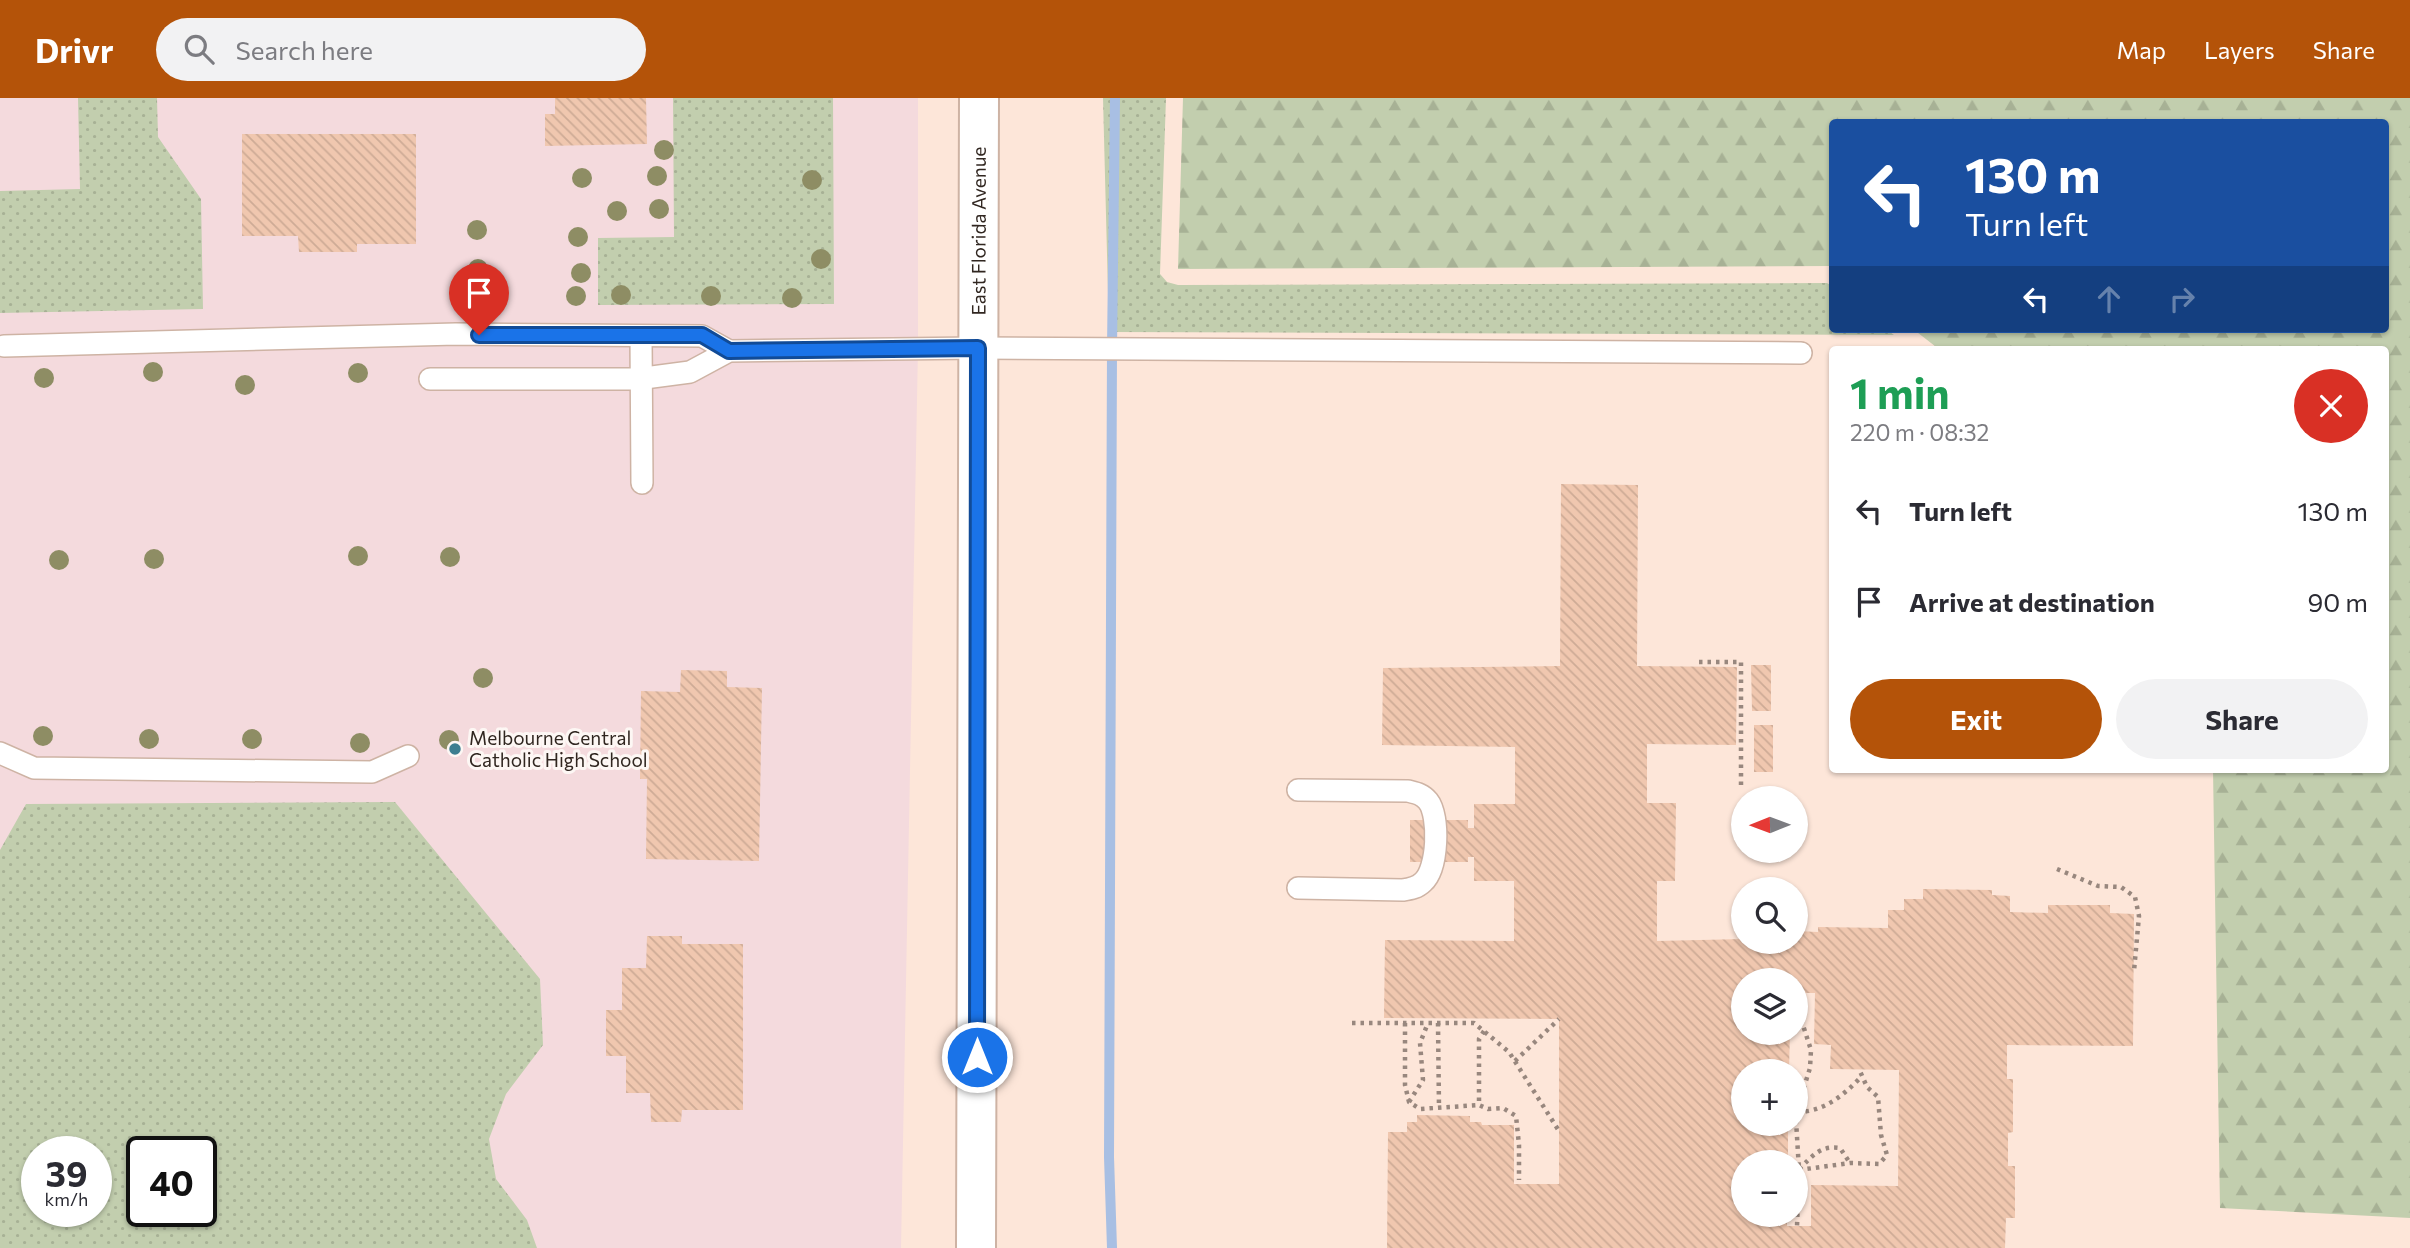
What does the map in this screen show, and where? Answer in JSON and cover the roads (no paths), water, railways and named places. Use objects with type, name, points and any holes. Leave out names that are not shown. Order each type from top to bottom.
[{"type":"street","name":"East Florida Avenue","points":[[976,1248],[979,98]]},
{"type":"lane","points":[[4,346],[456,334],[702,335],[729,351]]},
{"type":"lane","points":[[641,335],[642,483]]},
{"type":"lane","points":[[430,379],[643,378],[690,372],[729,351],[978,348],[1801,353]]},
{"type":"lane","points":[[0,752],[34,768],[299,772],[372,772],[408,756]]},
{"type":"lane","points":[[1298,790],[1408,791],[1420,794],[1429,803],[1435,820],[1431,872],[1425,881],[1415,888],[1298,888]]},
{"type":"waterway","points":[[1112,1248],[1109,1157],[1115,98]]},
{"type":"place","name":"Melbourne Central Catholic High School","points":[[455,749]]}]
